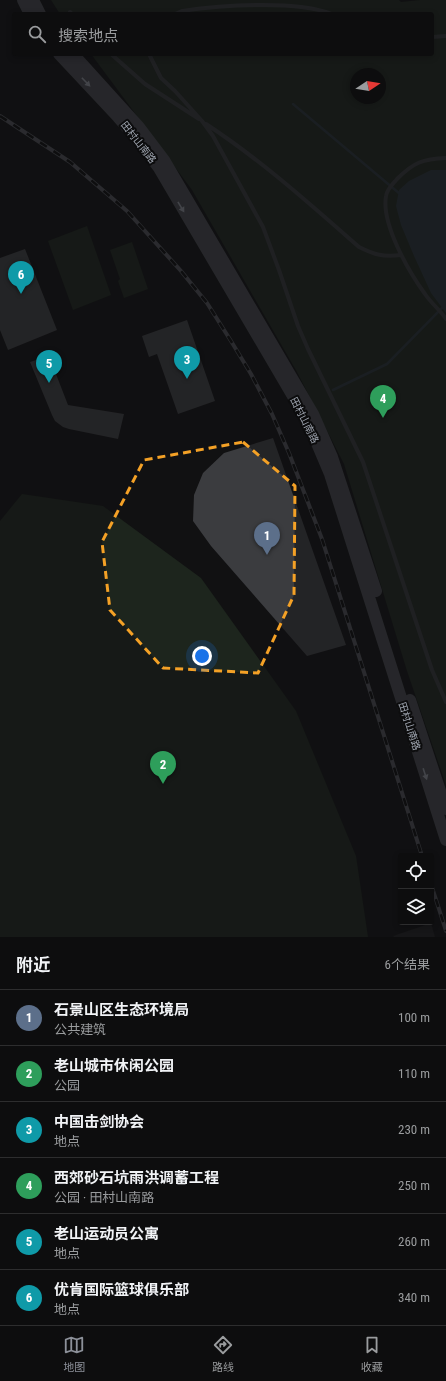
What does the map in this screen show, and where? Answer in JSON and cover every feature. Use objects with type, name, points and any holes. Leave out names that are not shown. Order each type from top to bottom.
[{"type":"main road","points":[[23,0],[29,12]]},
{"type":"main road","points":[[33,0],[39,12]]},
{"type":"main road","name":"田村山南路","points":[[61,56],[118,117],[159,168],[297,402],[330,474],[446,840]]},
{"type":"main road","name":"田村山南路","points":[[75,56],[134,121],[164,160],[313,414],[335,464],[446,809]]},
{"type":"lane","points":[[180,12],[244,3],[286,2],[306,4],[329,12]]},
{"type":"lane","points":[[434,37],[446,36]]},
{"type":"lane","points":[[114,56],[146,84],[227,138],[274,175],[359,247],[374,254],[390,256],[401,255]]},
{"type":"lane","points":[[150,56],[161,78],[175,90],[214,136],[262,227],[306,343],[363,462],[432,670],[446,702]]},
{"type":"lane","points":[[446,158],[428,159],[416,163],[401,175],[388,189],[385,196],[386,213],[390,228],[401,255],[424,293],[446,319]]},
{"type":"highlighted area","points":[[243,442],[295,486],[294,595],[258,673],[163,668],[110,610],[102,542],[144,460]]},
{"type":"shaded area","points":[[51,0],[399,0],[401,2],[446,0],[446,785],[407,671],[344,464],[297,372],[192,190],[92,56],[434,56],[434,12],[59,12]]},
{"type":"shaded area","points":[[431,170],[446,170],[446,313],[431,293],[401,225],[396,206],[399,190],[409,181]]},
{"type":"shaded area","points":[[87,226],[111,295],[73,310],[48,241]]},
{"type":"shaded area","points":[[132,242],[148,289],[124,298],[118,281],[120,279],[110,250]]},
{"type":"shaded area","points":[[22,494],[103,506],[201,578],[296,711],[356,856],[368,937],[0,937],[0,521]]},
{"type":"shaded area","points":[[425,925],[432,925],[435,937],[394,937],[393,936]]},
{"type":"building","points":[[25,249],[57,330],[8,350],[0,330],[0,258]]},
{"type":"building","points":[[187,320],[215,401],[178,414],[157,354],[149,357],[142,336]]},
{"type":"building","points":[[49,356],[68,405],[124,414],[118,439],[69,429],[63,427],[55,421],[30,362]]},
{"type":"building","points":[[273,438],[346,645],[307,656],[211,546],[193,521],[194,495],[203,473],[224,453]]},
{"type":"waterway","points":[[293,104],[400,194]]},
{"type":"waterway","points":[[333,390],[387,364],[446,304]]},
{"type":"railway","points":[[0,116],[70,162],[127,211],[181,271],[207,303],[251,374],[272,414],[289,453],[322,539],[421,853]]},
{"type":"railway","points":[[433,889],[446,931]]},
{"type":"place","name":"优肯国际篮球俱乐部","points":[[21,294]]},
{"type":"place","name":"中国击剑协会","points":[[187,379]]},
{"type":"place","name":"老山运动员公寓","points":[[49,383]]},
{"type":"place","name":"西郊砂石坑雨洪调蓄工程","points":[[383,418]]},
{"type":"place","name":"石景山区生态环境局","points":[[267,555]]},
{"type":"place","name":"老山城市休闲公园","points":[[163,784]]}]
